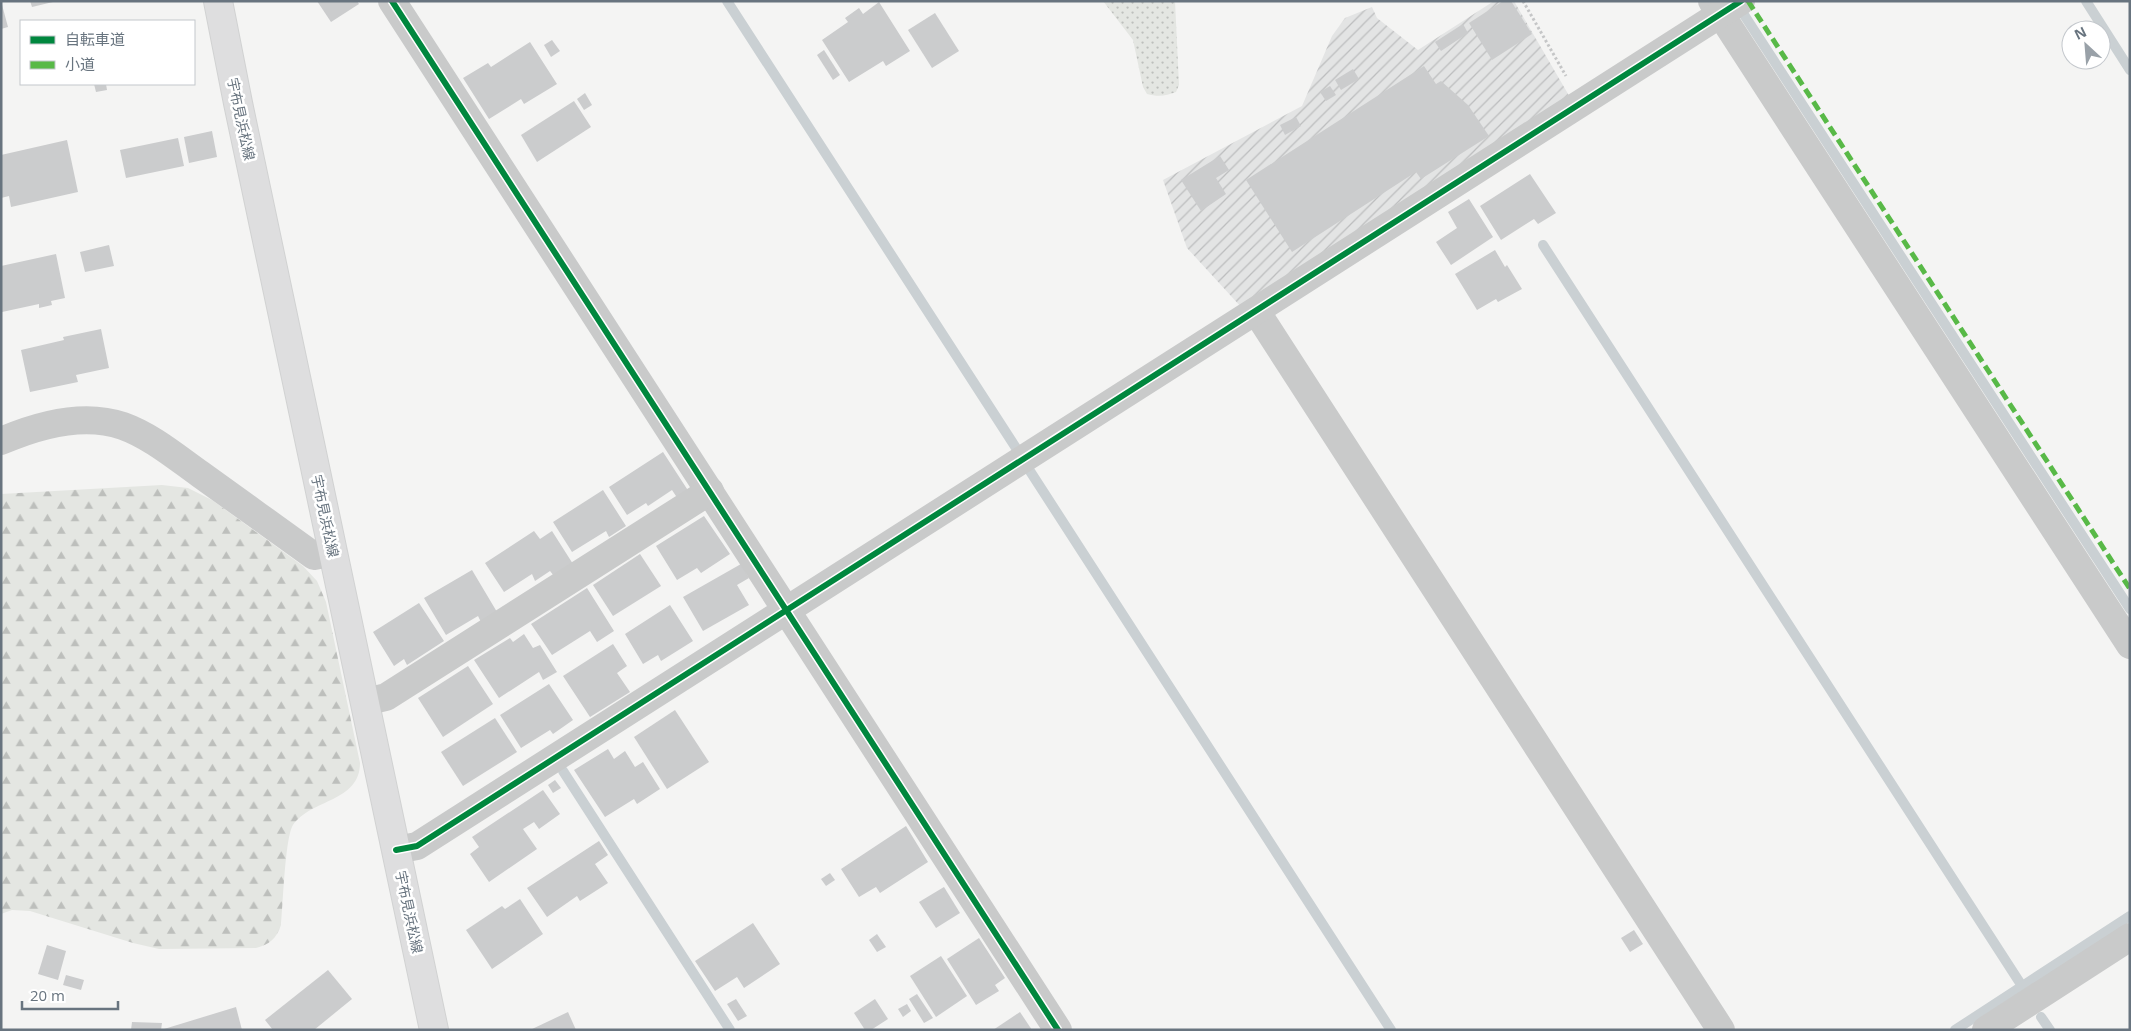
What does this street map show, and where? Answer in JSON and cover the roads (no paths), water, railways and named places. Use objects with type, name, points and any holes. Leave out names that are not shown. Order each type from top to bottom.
[{"type":"main road","name":"宇布見浜松線","points":[[218,1],[434,1030]]},
{"type":"street","points":[[392,1],[788,610],[1058,1030]]},
{"type":"street","points":[[396,850],[418,846],[1582,103],[1730,5],[2130,645]]},
{"type":"street","points":[[1256,311],[1721,1030]]},
{"type":"street","points":[[3,432],[74,421],[99,421],[123,426],[156,442],[314,556],[333,552]]},
{"type":"street","points":[[365,702],[386,698],[710,491]]},
{"type":"street","points":[[1986,1030],[2130,937]]},
{"type":"waterway","points":[[727,1],[1018,451]]},
{"type":"waterway","points":[[2086,1],[2130,70]]},
{"type":"waterway","points":[[1737,4],[2130,609]]},
{"type":"waterway","points":[[1543,245],[2022,986]]},
{"type":"waterway","points":[[1028,468],[1391,1030]]},
{"type":"waterway","points":[[563,771],[730,1030]]},
{"type":"waterway","points":[[1955,1030],[2130,916]]},
{"type":"waterway","points":[[2041,1017],[2050,1030]]}]
